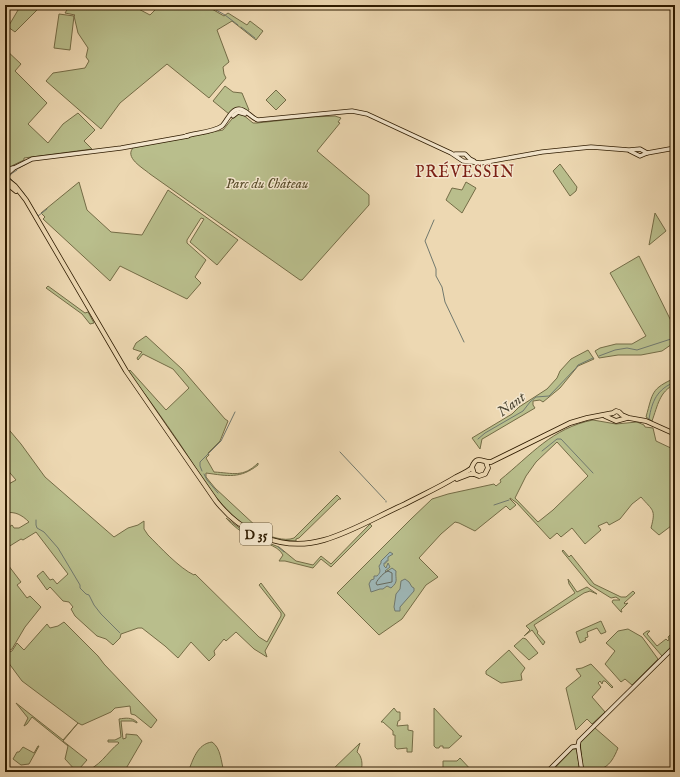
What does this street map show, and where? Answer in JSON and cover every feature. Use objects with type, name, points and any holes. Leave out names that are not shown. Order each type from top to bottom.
[{"type":"main road","points":[[5,171],[35,158],[136,146],[186,136],[195,136],[222,129],[238,112],[243,113],[253,121],[259,122],[347,113],[359,114],[372,117],[461,157],[464,154],[466,159],[475,161],[497,160],[585,147],[606,147],[629,150],[637,152],[639,156],[644,153],[675,148]]},
{"type":"main road","points":[[637,152],[640,149],[644,153]]},
{"type":"main road","points":[[5,177],[14,168]]},
{"type":"main road","name":"D 35","points":[[5,177],[18,189],[27,203],[131,380],[216,501],[229,516],[241,526],[256,535],[278,542],[300,544],[322,541],[350,530],[451,481],[472,468]]},
{"type":"main road","name":"D 35","points":[[5,182],[27,203]]},
{"type":"main road","points":[[613,416],[617,411],[621,417]]},
{"type":"main road","points":[[507,454],[488,468],[486,473],[483,475],[479,476],[474,474],[472,468],[473,463],[477,460],[491,462],[507,454],[517,450],[563,426],[578,420],[613,416]]},
{"type":"main road","points":[[613,416],[616,421],[621,417],[646,421],[675,434]]},
{"type":"main road","points":[[486,462],[488,468]]},
{"type":"main road","name":"D 35","points":[[451,481],[474,474]]},
{"type":"main road","points":[[582,772],[578,746],[580,739],[661,662],[662,659],[675,646]]},
{"type":"main road","points":[[547,772],[572,748],[578,746]]},
{"type":"green space","points":[[21,5],[40,5],[40,7],[15,32],[8,27]]},
{"type":"green space","points":[[70,5],[131,5],[150,15],[160,5],[205,5],[224,16],[228,13],[247,25],[250,21],[263,31],[256,40],[232,21],[217,30],[229,62],[223,67],[226,78],[209,98],[167,64],[120,103],[101,129],[46,81],[53,73],[85,68],[89,61],[86,57],[88,48],[78,33],[75,15],[65,13]]},
{"type":"green space","points":[[59,14],[74,16],[70,50],[54,48]]},
{"type":"green space","points":[[5,49],[21,64],[15,71],[47,103],[28,124],[48,143],[63,124],[78,113],[95,130],[84,141],[92,149],[24,158],[24,160],[5,169]]},
{"type":"green space","points":[[225,86],[233,92],[242,93],[249,110],[247,111],[242,109],[229,114],[213,101]]},
{"type":"green space","points":[[276,90],[286,100],[276,110],[266,100]]},
{"type":"green space","name":"Parc du Château","points":[[236,114],[242,114],[253,123],[312,117],[335,116],[341,118],[338,122],[340,123],[317,151],[369,195],[369,205],[302,280],[150,174],[132,158],[131,151],[134,147],[223,130]]},
{"type":"green space","points":[[560,164],[577,187],[576,191],[570,196],[553,171]]},
{"type":"green space","points":[[79,182],[87,210],[111,232],[142,235],[168,190],[238,240],[217,265],[190,242],[204,219],[201,218],[187,240],[187,243],[206,260],[195,277],[201,283],[187,299],[120,266],[110,281],[43,219],[45,217],[41,213]]},
{"type":"green space","points":[[466,182],[476,188],[462,213],[446,200],[452,188],[462,190]]},
{"type":"green space","points":[[655,213],[666,231],[649,245]]},
{"type":"green space","points":[[639,256],[675,329],[675,342],[662,351],[641,355],[618,355],[599,358],[595,351],[600,348],[616,344],[632,344],[646,336],[610,273]]},
{"type":"green space","points":[[48,286],[85,313],[88,312],[94,323],[90,324],[82,314],[46,288]]},
{"type":"green space","points":[[146,336],[182,369],[228,421],[220,441],[208,453],[209,455],[206,458],[214,472],[238,474],[253,468],[258,463],[258,465],[245,473],[234,475],[227,475],[206,473],[206,477],[215,488],[261,531],[260,533],[281,539],[294,538],[337,495],[341,499],[339,499],[299,538],[296,539],[296,541],[275,539],[256,532],[240,522],[226,509],[213,493],[161,416],[128,372],[130,370],[166,410],[189,388],[173,369],[143,354],[138,360],[137,358],[142,352],[133,349],[136,343]]},
{"type":"green space","points":[[588,350],[594,359],[578,366],[560,388],[543,402],[540,400],[533,401],[535,408],[482,439],[480,449],[472,438],[512,414],[519,407],[547,389],[571,359]]},
{"type":"green space","points":[[675,378],[675,384],[662,395],[652,421],[646,417],[654,392],[661,385]]},
{"type":"green space","points":[[593,420],[616,424],[637,422],[645,427],[653,428],[656,441],[675,450],[675,523],[659,535],[651,528],[653,514],[651,508],[641,497],[632,504],[620,519],[609,525],[607,522],[598,526],[601,530],[585,544],[572,528],[561,537],[557,533],[550,539],[517,503],[510,498],[516,505],[510,510],[506,506],[475,531],[455,522],[441,534],[419,558],[438,577],[426,585],[402,619],[379,635],[337,593],[432,499],[494,484],[496,486],[501,482],[500,480],[532,452],[554,436],[579,424]],"holes":[[[557,442],[588,476],[553,510],[538,522],[515,498],[526,476],[536,462]]]},
{"type":"green space","points":[[5,425],[45,477],[114,537],[128,528],[138,525],[144,521],[144,529],[148,535],[164,551],[188,572],[194,575],[195,574],[259,637],[267,642],[281,616],[281,613],[259,585],[261,583],[285,615],[265,651],[267,657],[254,649],[236,632],[226,641],[224,639],[214,651],[215,655],[209,661],[191,642],[178,658],[142,628],[121,634],[120,638],[113,645],[106,639],[97,636],[75,616],[71,609],[73,607],[69,602],[63,601],[50,587],[47,590],[37,576],[43,571],[50,580],[53,579],[57,584],[68,574],[36,532],[5,549],[5,530],[12,525],[14,528],[19,528],[29,522],[18,514],[5,513],[5,486],[16,480],[5,467]]},
{"type":"green space","points":[[226,518],[250,536],[279,547],[296,561],[313,565],[321,556],[331,564],[370,524],[372,526],[331,567],[321,559],[313,568],[285,561],[279,561],[283,555],[277,548],[255,539],[244,533]]},
{"type":"green space","points":[[563,550],[569,557],[571,555],[594,584],[621,597],[626,597],[633,591],[635,593],[624,603],[628,603],[621,610],[622,612],[612,602],[613,600],[620,600],[616,597],[611,598],[590,585],[562,551]]},
{"type":"green space","points":[[5,561],[21,582],[17,585],[27,598],[30,596],[41,607],[25,627],[12,649],[5,653],[9,629],[5,626]]},
{"type":"green space","points":[[568,579],[577,592],[587,587],[597,594],[590,591],[584,593],[534,625],[538,632],[537,633],[545,642],[543,645],[532,630],[524,636],[530,630],[526,626],[575,593],[569,584]]},
{"type":"green space","points":[[601,621],[606,632],[601,634],[597,628],[587,632],[588,637],[580,643],[576,632]]},
{"type":"green space","points":[[64,622],[98,656],[157,720],[151,728],[135,715],[131,714],[130,706],[115,708],[111,712],[82,725],[22,681],[5,658],[5,654],[12,651],[17,643],[24,650],[47,624],[50,628],[58,626]]},
{"type":"green space","points":[[628,629],[642,637],[658,659],[632,685],[625,679],[621,682],[605,664],[615,651],[606,643],[618,631]]},
{"type":"green space","points":[[675,630],[675,643],[662,656],[643,634],[650,631],[647,634],[657,646],[666,639],[668,641],[668,637]]},
{"type":"green space","points":[[523,638],[526,639],[538,653],[529,660],[514,646]]},
{"type":"green space","points":[[509,650],[525,668],[521,674],[522,680],[501,683],[486,674],[486,671]]},
{"type":"green space","points":[[591,664],[613,687],[612,688],[605,681],[603,681],[602,684],[600,681],[598,683],[601,687],[592,697],[605,712],[592,724],[587,719],[576,730],[566,688],[581,676],[576,669]]},
{"type":"green space","points":[[16,703],[63,740],[78,723],[63,741],[87,760],[80,768],[83,771],[89,770],[98,764],[119,743],[108,742],[108,740],[115,740],[121,737],[119,719],[126,718],[137,722],[121,721],[123,739],[126,738],[126,734],[137,735],[142,741],[124,772],[77,772],[65,759],[68,746],[32,717],[24,726],[28,718]]},
{"type":"green space","points":[[394,708],[397,712],[400,712],[400,720],[398,721],[397,726],[408,725],[408,730],[413,731],[412,752],[407,752],[407,748],[397,749],[395,747],[395,735],[393,735],[393,731],[381,722]]},
{"type":"green space","points":[[434,708],[460,736],[462,736],[449,748],[443,748],[443,746],[440,746],[439,748],[436,748],[434,746]]},
{"type":"green space","points":[[595,728],[618,748],[612,760],[605,767],[596,770],[583,770],[580,742]]},
{"type":"green space","points":[[212,742],[219,751],[224,772],[188,772],[199,749],[207,743]]},
{"type":"green space","points":[[360,743],[357,752],[361,758],[361,770],[363,772],[330,772]]},
{"type":"green space","points":[[38,746],[29,764],[21,765],[13,759],[17,752],[19,752],[23,747],[34,753]]},
{"type":"green space","points":[[573,749],[576,749],[577,751],[580,772],[551,772]]},
{"type":"green space","points":[[460,758],[473,772],[443,772],[443,761],[457,761]]},
{"type":"water","points":[[390,552],[393,554],[388,557],[388,561],[384,563],[384,566],[386,568],[388,563],[390,567],[385,571],[386,572],[392,568],[396,571],[395,584],[391,588],[387,586],[383,589],[371,592],[369,584],[371,580],[374,579],[374,576],[377,576],[379,573],[381,561]]},
{"type":"water","points":[[405,579],[414,588],[414,591],[400,607],[400,611],[395,611],[394,607],[396,594],[400,589],[401,581]]},
{"type":"waterway","points":[[207,5],[225,15],[238,25]]},
{"type":"waterway","points":[[241,27],[255,38]]},
{"type":"waterway","points":[[19,168],[26,164]]},
{"type":"waterway","points":[[17,170],[9,177],[23,192],[38,216],[47,209]]},
{"type":"waterway","points":[[434,220],[425,241],[436,269],[436,276],[442,287],[445,302],[464,342]]},
{"type":"waterway","name":"Nant","points":[[599,356],[615,350],[627,348],[637,350],[671,339],[675,335]]},
{"type":"waterway","name":"Nant","points":[[478,439],[485,433],[523,411],[536,397],[549,396],[578,365],[593,358]]},
{"type":"waterway","name":"Nant","points":[[649,419],[656,396],[664,388],[675,382]]},
{"type":"waterway","points":[[202,471],[200,462],[221,441],[235,412]]},
{"type":"waterway","points":[[542,451],[557,439],[561,439],[593,473]]},
{"type":"waterway","points":[[340,452],[385,500]]},
{"type":"waterway","points":[[204,474],[218,493]]},
{"type":"waterway","points":[[494,505],[509,500]]},
{"type":"waterway","points":[[36,520],[37,528],[44,532],[58,548],[80,585],[80,588],[89,595],[101,614],[120,633]]},
{"type":"waterway","points":[[278,547],[284,552]]},
{"type":"district","name":"PRÉVESSIN","points":[[465,171]]}]
